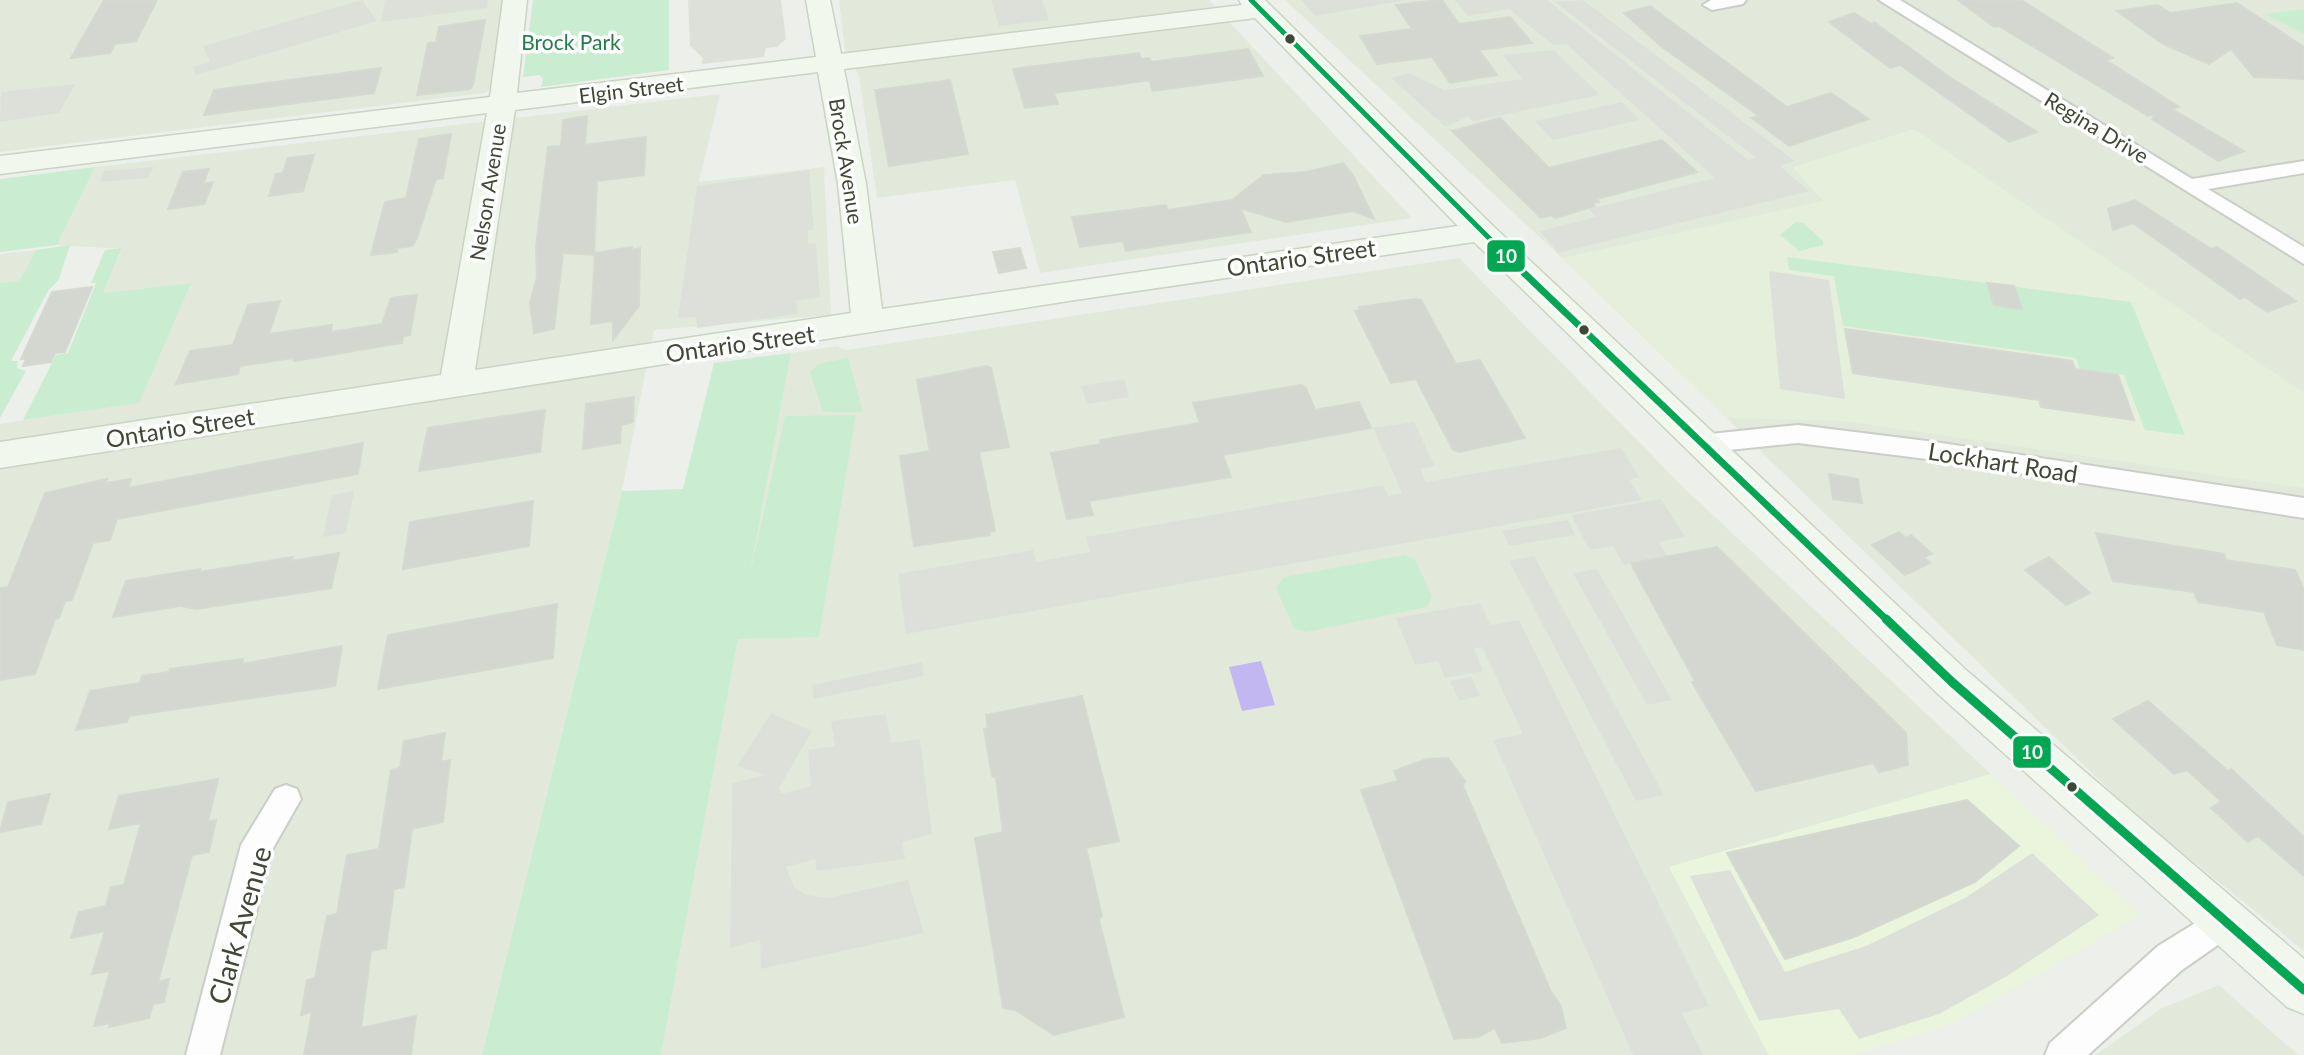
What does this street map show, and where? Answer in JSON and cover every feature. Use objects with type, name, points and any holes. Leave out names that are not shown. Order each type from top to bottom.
[{"type":"street","name":"Nelson Avenue","points":[[456,384],[502,106],[515,0]]},
{"type":"street","name":"Brock Avenue","points":[[818,0],[832,64],[852,184],[868,323]]},
{"type":"street","points":[[1712,5],[1737,0]]},
{"type":"street","name":"Regina Drive","points":[[1888,0],[2304,257]]},
{"type":"street","name":"Elgin Street","points":[[0,165],[832,64],[1256,5]]},
{"type":"street","points":[[1256,5],[1480,232],[1952,682],[2223,922],[2304,990]]},
{"type":"street","points":[[2191,185],[2304,167]]},
{"type":"street","name":"Ontario Street","points":[[0,455],[456,384],[1480,232]]},
{"type":"street","name":"Lockhart Road","points":[[1700,444],[1798,434],[1934,451],[2304,508]]},
{"type":"street","name":"Clark Avenue","points":[[203,1055],[257,845],[286,799]]},
{"type":"street","points":[[2062,1055],[2170,958],[2223,922]]},
{"type":"shaded area","points":[[0,0],[504,0],[489,90],[484,93],[0,152]]},
{"type":"shaded area","points":[[362,0],[377,21],[196,75],[193,67],[210,62],[203,46]]},
{"type":"shaded area","points":[[385,0],[488,0],[487,8],[381,22]]},
{"type":"shaded area","points":[[688,0],[781,0],[786,39],[777,47],[766,48],[764,57],[702,64],[703,58],[690,46]]},
{"type":"shaded area","points":[[839,0],[1209,0],[1412,218],[1040,273],[1015,180],[877,198],[859,76],[845,50]]},
{"type":"shaded area","points":[[991,0],[1042,0],[1049,20],[999,26]]},
{"type":"shaded area","points":[[1285,0],[2304,0],[2304,951],[2133,813],[1562,258]]},
{"type":"shaded area","points":[[1301,0],[1406,0],[1315,16]]},
{"type":"shaded area","points":[[1455,0],[1547,0],[1748,160],[1756,158],[1555,2],[1583,0],[1795,161],[1780,166],[1809,191],[1558,253],[1540,231],[1596,217],[1589,209],[1715,178],[1566,44],[1553,45],[1509,9],[1468,16]]},
{"type":"shaded area","points":[[1554,50],[1600,95],[1473,121],[1468,116],[1446,127],[1391,78],[1409,73],[1444,90],[1522,79],[1503,55]]},
{"type":"shaded area","points":[[75,84],[59,113],[0,122],[1,92]]},
{"type":"shaded area","points":[[720,94],[699,182],[824,167],[831,315],[654,330],[622,491],[482,1055],[0,1055],[0,424],[139,402],[190,283],[103,293],[122,249],[57,245],[95,167]]},
{"type":"shaded area","points":[[1622,102],[1640,120],[1553,140],[1535,121]]},
{"type":"shaded area","points":[[1914,129],[2304,393],[2304,488],[1845,421],[1726,418],[1562,258],[1823,201],[1793,167]]},
{"type":"shaded area","points":[[154,167],[147,178],[99,182],[105,171]]},
{"type":"shaded area","points":[[809,170],[814,229],[808,231],[808,244],[816,243],[820,297],[796,301],[798,314],[697,328],[696,317],[678,318],[697,186]]},
{"type":"shaded area","points":[[36,250],[19,281],[0,283],[0,254]]},
{"type":"shaded area","points":[[1459,258],[1685,489],[1991,774],[1669,867],[1769,1055],[661,1055],[791,353],[837,346],[846,350]]},
{"type":"shaded area","points":[[1769,271],[1829,280],[1845,399],[1780,389]]},
{"type":"shaded area","points":[[1124,379],[1129,397],[1087,404],[1081,386]]},
{"type":"shaded area","points":[[1414,422],[1435,466],[1420,469],[1426,482],[1621,448],[1639,477],[1629,480],[1642,500],[906,634],[898,574],[1033,550],[1036,562],[1090,552],[1086,537],[1383,485],[1388,496],[1402,493],[1373,428]]},
{"type":"shaded area","points":[[354,491],[346,533],[323,537],[332,495]]},
{"type":"shaded area","points":[[1661,499],[1685,537],[1659,542],[1667,557],[1624,565],[1613,546],[1590,550],[1571,515]]},
{"type":"shaded area","points":[[1568,520],[1575,535],[1509,546],[1502,531]]},
{"type":"shaded area","points":[[1534,556],[1664,795],[1636,801],[1509,561]]},
{"type":"shaded area","points":[[1597,569],[1672,700],[1647,705],[1573,573]]},
{"type":"shaded area","points":[[1480,603],[1491,625],[1519,620],[1709,1006],[1682,1013],[1703,1055],[1633,1055],[1493,740],[1523,734],[1482,647],[1474,649],[1483,671],[1445,678],[1438,661],[1415,665],[1396,618]]},
{"type":"shaded area","points":[[1261,661],[1275,705],[1242,711],[1229,667]]},
{"type":"shaded area","points":[[922,662],[924,676],[814,699],[812,685]]},
{"type":"shaded area","points":[[1471,677],[1480,696],[1459,701],[1450,681]]},
{"type":"shaded area","points":[[771,713],[812,731],[779,788],[781,794],[811,786],[808,750],[835,746],[831,721],[886,714],[891,743],[920,739],[932,834],[902,842],[905,859],[817,871],[815,859],[786,867],[794,887],[807,895],[829,898],[908,880],[924,933],[761,969],[760,940],[730,948],[732,783],[765,775],[737,766]]},
{"type":"shaded area","points":[[1991,774],[2140,915],[1955,1023],[1853,1055],[1769,1055],[1669,867]]},
{"type":"shaded area","points":[[2032,853],[2099,915],[2007,976],[1939,1014],[1859,1039],[1839,1009],[1759,1021],[1690,876],[1730,870],[1785,972],[1866,946],[1965,898]]},
{"type":"shaded area","points":[[2219,985],[2298,1055],[2096,1055],[2162,1008]]},
{"type":"green space","name":"Brock Park","points":[[533,0],[669,0],[669,70],[541,87],[543,79],[540,75],[523,77]]},
{"type":"green space","points":[[2304,9],[2304,34],[2265,14]]},
{"type":"green space","points":[[95,167],[57,245],[0,252],[0,179]]},
{"type":"green space","points":[[1796,222],[1803,223],[1823,241],[1823,245],[1799,251],[1780,235]]},
{"type":"green space","points":[[70,245],[59,279],[48,291],[11,361],[18,361],[17,368],[26,371],[0,418],[0,283],[19,281],[36,250]]},
{"type":"green space","points":[[122,248],[103,293],[191,283],[139,403],[23,420],[56,355],[68,353],[96,283],[91,283],[105,250]]},
{"type":"green space","points":[[1787,257],[2131,302],[2185,435],[2145,430],[2124,375],[2080,369],[2076,358],[1843,326],[1834,276],[1789,270]]},
{"type":"green space","points":[[791,353],[750,574],[785,416],[856,415],[819,637],[738,639],[661,1055],[482,1055],[622,491],[683,489],[714,363]]},
{"type":"green space","points":[[848,358],[863,412],[823,412],[810,372],[819,364]]},
{"type":"green space","points":[[1405,555],[1416,561],[1432,597],[1427,607],[1306,632],[1294,628],[1276,588],[1284,577]]},
{"type":"building","points":[[104,0],[157,0],[136,41],[115,44],[110,53],[71,58]]},
{"type":"building","points":[[1442,0],[1459,24],[1510,17],[1532,43],[1479,50],[1497,75],[1450,83],[1432,57],[1377,64],[1360,36],[1412,29],[1396,5]]},
{"type":"building","points":[[1958,0],[2021,0],[2113,58],[2106,60],[2179,107],[2172,109],[2244,151],[2218,161],[2152,119],[2156,114],[2148,116],[1999,26],[1994,27]]},
{"type":"building","points":[[2237,3],[2304,47],[2304,79],[2254,77],[2231,49],[2209,64],[2163,44],[2117,11],[2157,5],[2171,13]]},
{"type":"building","points":[[1650,6],[1787,107],[1831,93],[1869,119],[1789,146],[1752,118],[1759,116],[1662,47],[1624,13]]},
{"type":"building","points":[[1854,13],[1872,24],[1874,22],[1951,78],[2037,132],[2009,142],[1900,65],[1890,68],[1829,22]]},
{"type":"building","points":[[485,20],[470,89],[417,95],[428,43],[436,42],[439,27]]},
{"type":"building","points":[[1248,49],[1263,76],[1153,91],[1149,80],[1054,93],[1058,104],[1025,108],[1013,69],[1139,53],[1141,59],[1149,58],[1151,62]]},
{"type":"building","points":[[381,68],[374,93],[204,115],[214,90]]},
{"type":"building","points":[[950,80],[968,154],[889,166],[875,90]]},
{"type":"building","points":[[587,116],[585,145],[646,137],[644,175],[597,181],[594,255],[563,253],[554,329],[534,333],[530,303],[537,277],[536,247],[548,147],[561,146],[563,120]]},
{"type":"building","points":[[1500,118],[1549,168],[1662,140],[1697,172],[1597,199],[1599,202],[1593,203],[1595,206],[1555,218],[1552,215],[1541,218],[1452,131]]},
{"type":"building","points":[[451,134],[443,178],[436,179],[412,246],[397,248],[397,252],[371,255],[385,202],[406,198],[419,139]]},
{"type":"building","points":[[314,155],[303,191],[269,196],[276,174],[283,173],[288,158]]},
{"type":"building","points":[[1343,163],[1353,175],[1374,219],[1353,211],[1286,222],[1240,208],[1251,232],[1126,251],[1123,241],[1080,247],[1072,217],[1166,205],[1168,210],[1232,200],[1264,175],[1306,172]]},
{"type":"building","points":[[209,169],[203,184],[213,182],[204,204],[168,209],[183,172]]},
{"type":"building","points":[[2135,200],[2211,249],[2217,247],[2296,301],[2267,312],[2245,297],[2240,299],[2133,223],[2113,230],[2108,209]]},
{"type":"building","points":[[632,247],[632,250],[640,248],[639,306],[613,340],[613,321],[591,324],[595,253]]},
{"type":"building","points":[[1020,248],[1026,268],[999,273],[993,252]]},
{"type":"building","points":[[1987,283],[2014,286],[2022,309],[1994,305]]},
{"type":"building","points":[[92,287],[65,352],[55,353],[51,362],[23,366],[26,359],[21,359],[52,292]]},
{"type":"building","points":[[417,295],[410,335],[403,336],[402,343],[294,361],[293,358],[240,366],[238,374],[176,384],[190,351],[233,345],[248,305],[280,301],[269,334],[332,325],[331,332],[382,324],[391,298]]},
{"type":"building","points":[[1421,300],[1456,364],[1480,360],[1525,438],[1459,452],[1453,450],[1416,379],[1391,383],[1355,311],[1360,310],[1359,307]]},
{"type":"building","points":[[1845,329],[2072,361],[2075,369],[2118,375],[2134,420],[2041,407],[2039,400],[1853,373]]},
{"type":"building","points":[[986,366],[991,368],[1009,447],[979,452],[995,531],[989,532],[990,535],[914,546],[900,456],[930,451],[917,380]]},
{"type":"building","points":[[1301,385],[1306,388],[1315,410],[1359,402],[1371,428],[1223,455],[1231,477],[1089,501],[1093,515],[1067,519],[1051,453],[1101,444],[1100,440],[1200,423],[1193,403]]},
{"type":"building","points":[[634,397],[633,422],[621,425],[620,443],[583,449],[586,404]]},
{"type":"building","points":[[545,410],[540,452],[419,471],[428,428]]},
{"type":"building","points":[[363,443],[358,474],[117,519],[110,540],[93,543],[72,600],[65,601],[59,618],[55,619],[35,674],[0,680],[0,588],[8,587],[45,493],[107,479],[105,483],[131,479],[128,488]]},
{"type":"building","points":[[1829,474],[1858,479],[1862,503],[1833,499]]},
{"type":"building","points":[[533,501],[529,546],[403,569],[410,522]]},
{"type":"building","points":[[1899,532],[1906,538],[1911,535],[1932,554],[1924,557],[1930,563],[1905,575],[1872,545]]},
{"type":"building","points":[[2096,533],[2224,554],[2226,560],[2295,570],[2304,590],[2304,650],[2277,645],[2264,612],[2198,602],[2194,592],[2113,581]]},
{"type":"building","points":[[1717,547],[1906,733],[1908,765],[1879,772],[1873,763],[1756,791],[1692,682],[1695,681],[1632,563]]},
{"type":"building","points":[[339,553],[331,588],[197,609],[180,606],[113,617],[126,581],[200,569],[199,572],[293,557],[292,561]]},
{"type":"building","points":[[2049,557],[2090,593],[2066,605],[2025,570]]},
{"type":"building","points":[[557,604],[553,658],[378,689],[388,635]]},
{"type":"building","points":[[342,646],[335,686],[129,716],[127,722],[76,730],[90,691],[140,683],[142,676],[169,672],[170,669],[243,659],[242,664]]},
{"type":"building","points":[[1082,696],[1119,841],[1086,848],[1102,916],[1099,920],[1124,1017],[1054,1035],[1015,1010],[1003,1008],[975,838],[1003,832],[996,778],[992,776],[984,729],[988,728],[986,715]]},
{"type":"building","points":[[2148,701],[2228,771],[2231,769],[2304,837],[2304,876],[2258,836],[2248,842],[2211,808],[2221,801],[2187,770],[2174,774],[2113,719]]},
{"type":"building","points":[[445,733],[441,762],[450,760],[443,822],[412,829],[404,887],[394,889],[386,948],[371,951],[361,1028],[416,1016],[411,1055],[304,1055],[312,1012],[301,1015],[307,980],[315,978],[327,916],[337,914],[347,855],[379,849],[391,770],[400,768],[404,741]]},
{"type":"building","points":[[1448,758],[1465,781],[1463,786],[1551,992],[1560,1004],[1566,1028],[1541,1038],[1502,1043],[1495,1028],[1478,1037],[1454,1039],[1361,790],[1398,781],[1394,771],[1427,759]]},
{"type":"building","points":[[218,779],[208,822],[216,820],[209,852],[192,855],[158,982],[169,979],[164,1002],[153,1004],[149,1018],[109,1027],[111,1023],[94,1026],[110,971],[92,974],[105,931],[71,938],[79,912],[106,906],[111,887],[124,885],[141,823],[109,829],[119,796]]},
{"type":"building","points":[[50,794],[41,824],[0,832],[8,802]]},
{"type":"building","points":[[1967,800],[2019,846],[1975,882],[1854,937],[1785,959],[1727,853]]},
{"type":"transit line","name":"10","points":[[1251,0],[1481,232],[1952,682],[2304,990]]}]
